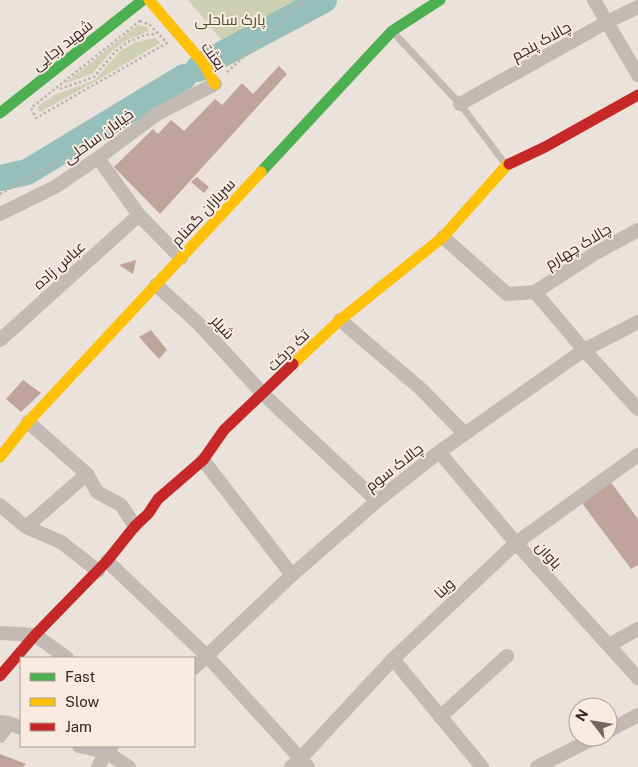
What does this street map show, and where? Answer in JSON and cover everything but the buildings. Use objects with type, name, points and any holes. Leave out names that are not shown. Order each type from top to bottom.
[{"type":"street","name":"شهید رجایی","points":[[0,113],[143,0]]},
{"type":"street","name":"بعثت","points":[[149,0],[204,64],[215,84]]},
{"type":"street","name":"سربازان گمنام","points":[[0,457],[28,422],[392,31],[440,0]]},
{"type":"street","points":[[594,0],[638,75]]},
{"type":"street","name":"چالاک پنجم","points":[[460,104],[607,22],[638,7]]},
{"type":"street","name":"خیابان ساحلی","points":[[0,214],[55,187],[157,114],[215,84]]},
{"type":"street","name":"تک درخت","points":[[0,676],[35,635],[102,566],[158,500],[203,460],[224,430],[340,320],[443,237],[506,165],[545,147],[638,95]]},
{"type":"street","points":[[98,158],[139,215],[181,258]]},
{"type":"street","name":"عباس زاده","points":[[0,340],[139,215]]},
{"type":"street","name":"چالاک چهارم","points":[[535,292],[594,254],[638,230]]},
{"type":"street","points":[[443,237],[507,294],[535,292],[584,350],[638,409]]},
{"type":"street","name":"شیلر","points":[[156,285],[198,323],[263,394],[377,501]]},
{"type":"street","points":[[340,320],[421,389],[464,433]]},
{"type":"street","name":"چالاک سوم","points":[[195,667],[292,574],[377,501],[439,452],[584,350],[638,322]]},
{"type":"street","points":[[28,422],[87,474],[97,492],[121,505],[135,526]]},
{"type":"street","name":"باوان","points":[[439,452],[516,543],[638,678]]},
{"type":"street","name":"وینا","points":[[300,764],[393,659],[516,543],[638,455]]},
{"type":"street","points":[[203,460],[292,574]]},
{"type":"street","points":[[26,528],[87,474]]},
{"type":"street","points":[[0,505],[26,528],[62,542],[102,566],[207,656],[300,764]]},
{"type":"street","points":[[609,645],[638,629]]},
{"type":"street","points":[[0,633],[35,635],[66,657]]},
{"type":"street","points":[[440,717],[507,656]]},
{"type":"street","points":[[393,659],[482,767]]},
{"type":"street","points":[[618,727],[637,718]]},
{"type":"street","points":[[0,736],[10,725]]},
{"type":"street","points":[[89,747],[109,749],[129,767]]},
{"type":"street","points":[[537,767],[576,747]]},
{"type":"street","points":[[98,767],[109,749]]},
{"type":"lane","points":[[392,31],[460,104],[506,165]]},
{"type":"path","points":[[215,84],[306,0]]},
{"type":"path","points":[[140,21],[150,25],[167,43],[36,118],[31,108],[49,93],[140,21]]},
{"type":"path","points":[[49,93],[94,77],[115,52],[128,42],[144,35],[158,34]]},
{"type":"path","points":[[0,194],[103,136]]},
{"type":"green space","name":"پارک ساحلی","points":[[188,0],[307,0],[225,44]]},
{"type":"green space","points":[[139,25],[147,27],[149,31],[120,45],[111,52],[92,74],[64,84],[134,28]]},
{"type":"green space","points":[[156,38],[160,43],[40,112],[37,107],[54,95],[95,80],[119,52],[134,43]]},
{"type":"waterway","points":[[198,69],[204,64],[324,0]]},
{"type":"waterway","points":[[0,178],[27,172],[184,77]]},
{"type":"traffic: fast","points":[[0,113],[143,0]]},
{"type":"traffic: fast","points":[[261,172],[392,31],[440,0]]},
{"type":"traffic: slow","points":[[149,0],[204,64],[215,84]]},
{"type":"traffic: slow","points":[[293,364],[340,320],[443,237],[509,164]]},
{"type":"traffic: slow","points":[[0,457],[28,422],[261,172]]},
{"type":"traffic: jam","points":[[509,164],[545,147],[638,95]]},
{"type":"traffic: jam","points":[[0,676],[35,635],[107,561],[135,526],[148,514],[158,499],[203,460],[224,430],[293,364]]}]
